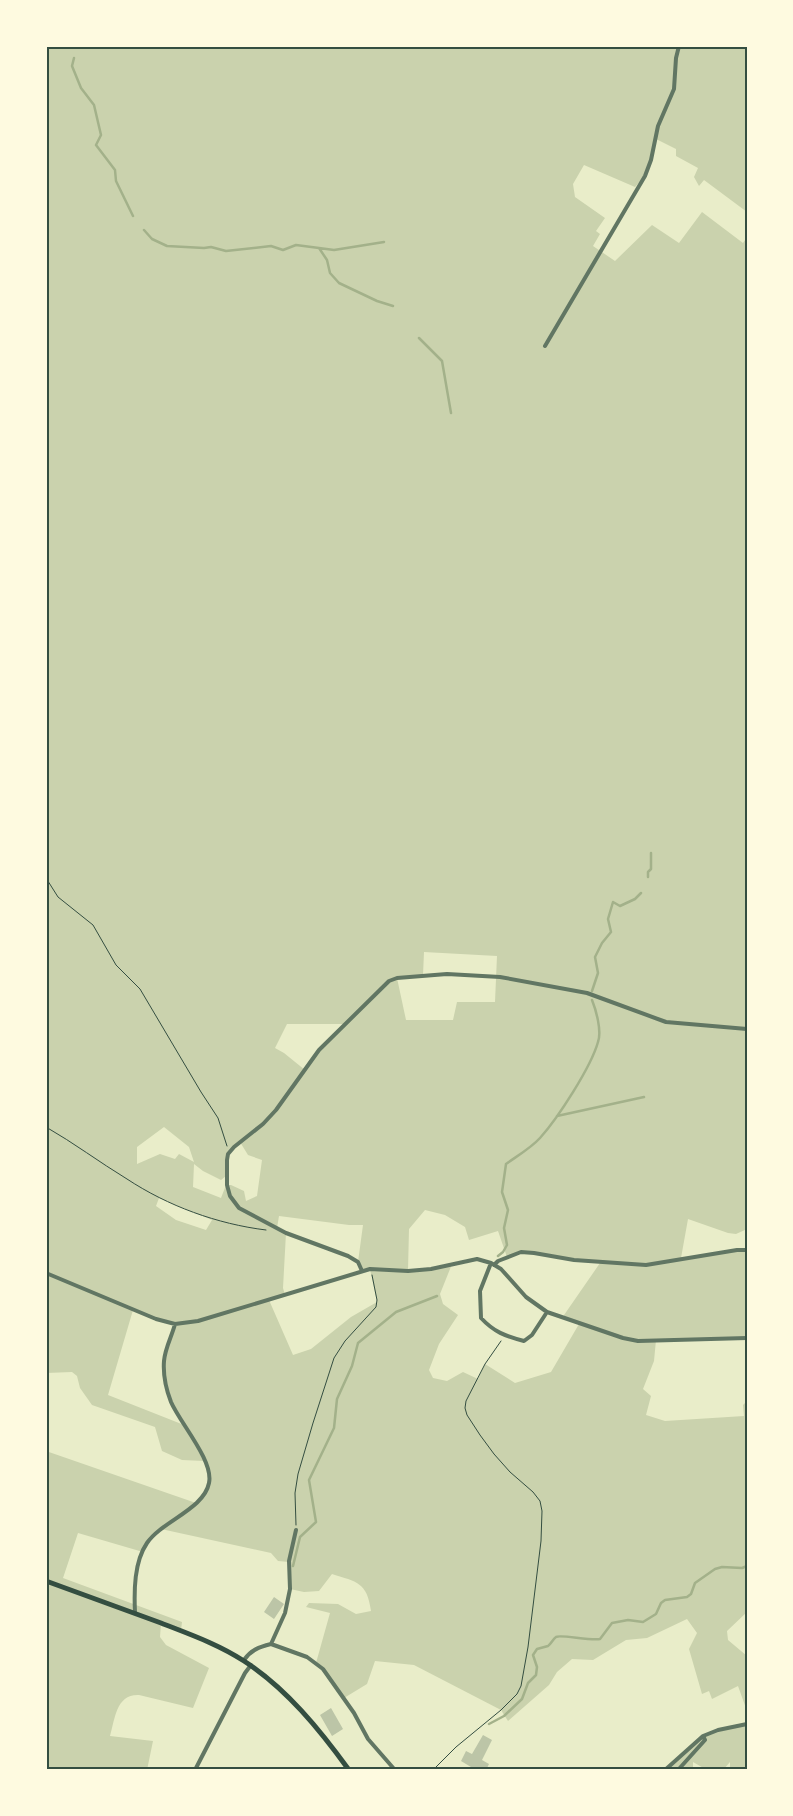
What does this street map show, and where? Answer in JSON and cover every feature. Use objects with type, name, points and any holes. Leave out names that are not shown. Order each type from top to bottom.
[{"type":"main road","points":[[46,1581],[209,1642],[244,1660],[290,1699],[349,1770]]},
{"type":"street","points":[[545,346],[646,176],[658,126],[674,89],[676,58],[680,46]]},
{"type":"street","points":[[362,1271],[358,1262],[348,1256],[286,1233],[239,1208],[230,1196],[227,1185],[228,1154],[263,1124],[276,1110],[319,1050],[389,981],[397,978],[439,974],[500,977],[587,993],[666,1022],[747,1029]]},
{"type":"street","points":[[547,1312],[538,1328],[524,1341],[504,1336],[488,1325],[481,1318],[480,1291],[493,1264],[521,1252],[534,1252],[574,1260],[646,1265],[747,1250]]},
{"type":"street","points":[[46,1273],[156,1320],[175,1324],[198,1321],[370,1269],[408,1271],[430,1269],[477,1259],[493,1264],[507,1274],[526,1297],[547,1312],[623,1338],[638,1341],[747,1338]]},
{"type":"street","points":[[136,1614],[136,1578],[142,1552],[146,1544],[161,1529],[203,1497],[209,1486],[211,1474],[206,1461],[171,1402],[165,1381],[164,1360],[175,1324]]},
{"type":"street","points":[[271,1644],[285,1613],[290,1589],[289,1561],[296,1530]]},
{"type":"street","points":[[244,1660],[249,1653],[257,1648],[271,1644],[307,1657],[323,1669],[354,1712],[368,1740],[395,1770]]},
{"type":"street","points":[[200,1770],[196,1768],[245,1673],[251,1666]]},
{"type":"street","points":[[665,1770],[703,1736],[718,1730],[747,1724]]},
{"type":"street","points":[[678,1770],[705,1740],[703,1736]]},
{"type":"path","points":[[46,878],[58,897],[93,925],[116,965],[140,989],[218,1118],[227,1142],[228,1154]]},
{"type":"path","points":[[46,1127],[160,1198],[223,1222],[267,1230]]},
{"type":"path","points":[[296,1530],[295,1493],[298,1474],[312,1423],[334,1358],[345,1341],[374,1310],[377,1304],[370,1269]]},
{"type":"path","points":[[433,1770],[456,1747],[501,1710],[517,1694],[521,1686],[528,1647],[539,1548],[542,1511],[540,1501],[534,1492],[510,1472],[494,1454],[467,1415],[465,1408],[466,1401],[485,1364],[504,1336]]},
{"type":"green space","points":[[46,46],[747,46],[747,212],[704,180],[699,186],[694,177],[698,168],[676,156],[676,149],[656,139],[645,176],[635,187],[584,165],[573,184],[575,197],[605,218],[596,231],[600,234],[593,246],[615,261],[652,225],[679,243],[702,212],[743,243],[747,237],[747,1229],[736,1234],[728,1233],[688,1219],[681,1258],[747,1250],[747,1338],[656,1340],[654,1361],[643,1389],[651,1396],[646,1415],[665,1421],[744,1416],[743,1405],[747,1401],[747,1612],[727,1631],[728,1640],[747,1656],[747,1711],[738,1686],[712,1699],[709,1691],[702,1694],[689,1649],[697,1633],[687,1619],[647,1638],[626,1640],[593,1660],[572,1659],[557,1672],[549,1685],[508,1721],[501,1710],[414,1665],[375,1661],[367,1684],[344,1698],[316,1663],[330,1613],[306,1607],[309,1603],[338,1604],[356,1614],[371,1611],[367,1594],[359,1585],[332,1574],[319,1591],[304,1592],[290,1589],[289,1562],[278,1561],[271,1553],[161,1529],[152,1537],[143,1552],[78,1533],[63,1578],[182,1622],[181,1630],[161,1623],[160,1637],[166,1645],[209,1668],[193,1708],[139,1695],[131,1696],[121,1703],[115,1715],[110,1736],[153,1741],[147,1770],[46,1770],[46,1451],[196,1503],[209,1486],[205,1461],[182,1460],[162,1451],[155,1427],[92,1405],[80,1388],[77,1376],[72,1372],[46,1373]],"holes":[[[424,952],[497,956],[495,1002],[457,1002],[453,1020],[406,1020],[397,978],[423,975]],[[287,1024],[346,1024],[319,1050],[305,1070],[275,1048]],[[164,1127],[189,1147],[194,1162],[179,1154],[175,1159],[160,1154],[137,1164],[137,1147]],[[240,1142],[248,1155],[262,1160],[257,1196],[246,1201],[244,1191],[231,1185],[226,1185],[221,1198],[193,1187],[194,1164],[221,1180],[226,1176],[228,1154]],[[159,1198],[212,1220],[206,1230],[176,1220],[156,1206]],[[425,1210],[445,1215],[465,1227],[469,1240],[498,1231],[507,1257],[521,1252],[600,1263],[562,1318],[579,1324],[551,1372],[515,1383],[485,1364],[478,1379],[463,1372],[447,1381],[433,1378],[429,1370],[439,1344],[458,1315],[443,1304],[440,1294],[452,1264],[431,1269],[408,1270],[409,1229]],[[279,1216],[363,1225],[358,1262],[362,1271],[370,1269],[377,1302],[351,1317],[311,1349],[293,1355],[269,1300],[285,1295],[283,1288],[286,1233],[277,1228]],[[133,1310],[175,1325],[164,1358],[163,1376],[168,1393],[184,1425],[108,1395]]]},
{"type":"green space","points":[[747,1724],[747,1770],[730,1770],[730,1762],[723,1770],[707,1770],[693,1762],[693,1770],[665,1770],[703,1736],[718,1730]]},
{"type":"building","points":[[274,1597],[284,1604],[274,1619],[264,1612]]},
{"type":"building","points":[[331,1708],[343,1729],[332,1736],[320,1715]]},
{"type":"building","points":[[483,1735],[492,1740],[482,1760],[489,1764],[486,1770],[476,1770],[461,1761],[466,1751],[472,1754]]},
{"type":"waterway","points":[[74,58],[72,66],[81,88],[94,105],[101,135],[96,145],[115,170],[116,181],[133,216]]},
{"type":"waterway","points":[[144,230],[152,239],[167,246],[211,247],[226,251],[271,246],[283,250],[296,245],[319,248],[327,260],[330,273],[339,283],[377,301],[393,306]]},
{"type":"waterway","points":[[319,248],[334,250],[384,242]]},
{"type":"waterway","points":[[419,338],[442,361],[451,413]]},
{"type":"waterway","points":[[648,877],[648,872],[651,869],[651,853]]},
{"type":"waterway","points":[[592,991],[598,973],[595,957],[602,943],[611,932],[608,919],[613,902],[620,906],[635,899],[641,893]]},
{"type":"waterway","points":[[498,1256],[507,1245],[504,1228],[508,1210],[502,1192],[506,1164],[540,1138],[573,1092],[589,1065],[599,1037],[598,1021],[592,1000]]},
{"type":"waterway","points":[[557,1116],[644,1097]]},
{"type":"waterway","points":[[293,1566],[300,1537],[316,1522],[309,1480],[334,1428],[337,1399],[352,1366],[358,1343],[396,1312],[437,1296]]},
{"type":"waterway","points":[[489,1724],[504,1716],[522,1699],[528,1683],[536,1675],[537,1667],[533,1655],[537,1649],[548,1646],[556,1637],[600,1639],[612,1623],[628,1620],[643,1622],[656,1614],[661,1603],[665,1600],[687,1597],[691,1594],[695,1583],[715,1569],[722,1567],[742,1568],[747,1566]]}]
